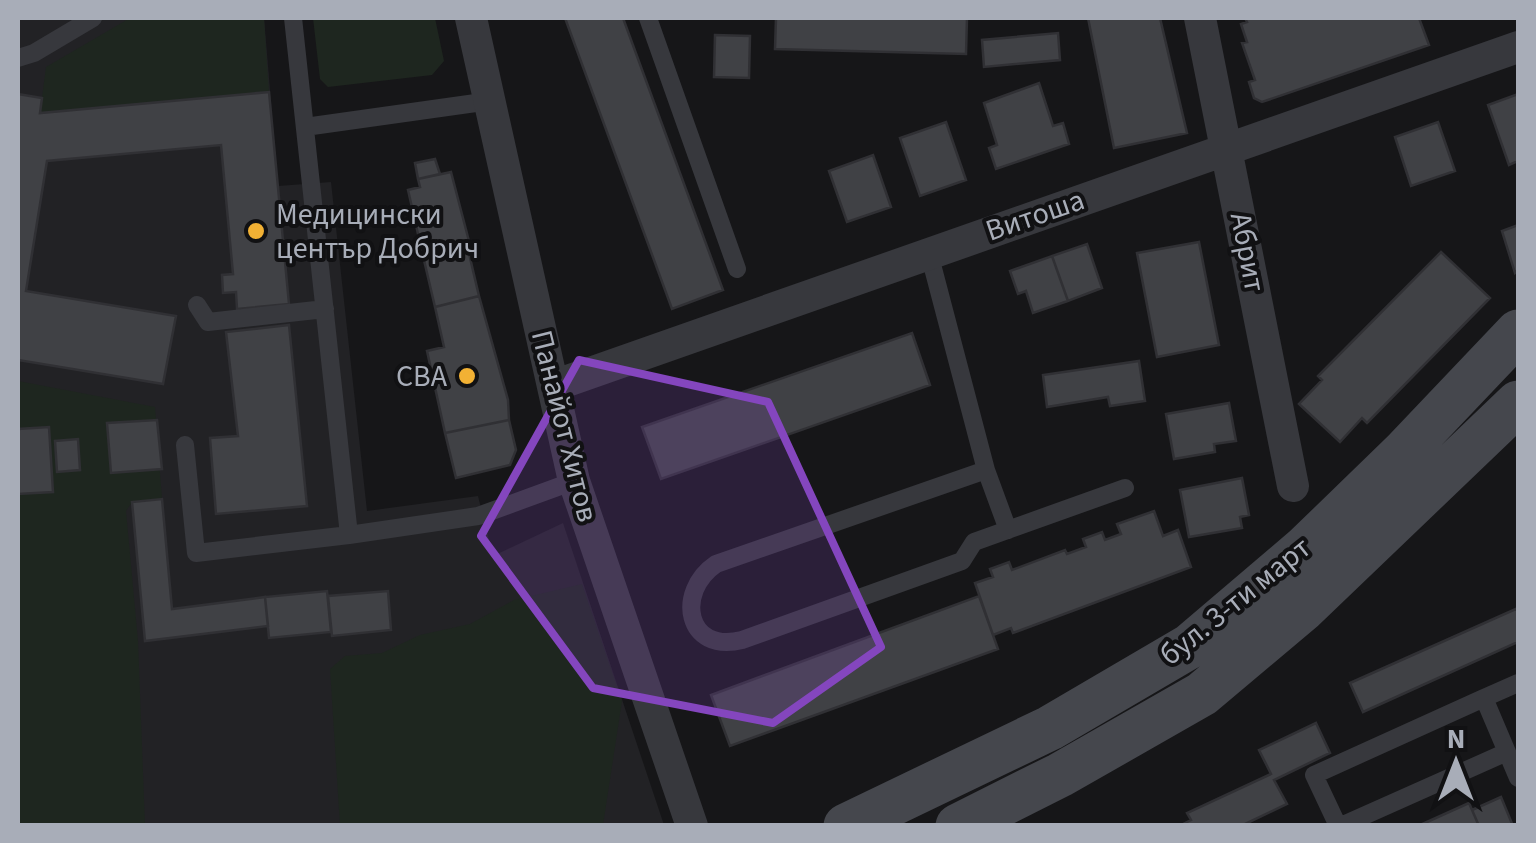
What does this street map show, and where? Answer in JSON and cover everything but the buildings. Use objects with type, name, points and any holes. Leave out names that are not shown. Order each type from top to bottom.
[{"type":"main road","name":"бул. 3-ти март","points":[[846,826],[1050,728],[1190,646],[1288,564],[1403,454],[1518,332]]},
{"type":"main road","name":"бул. 3-ти март","points":[[958,826],[1060,776],[1202,694],[1303,608],[1518,403]]},
{"type":"street","name":"Панайот Хитов","points":[[471,18],[574,482],[692,826]]},
{"type":"street","name":"Абрит","points":[[1200,18],[1293,486]]},
{"type":"street","name":"Витоша","points":[[553,386],[1518,47]]},
{"type":"lane","points":[[18,58],[34,53],[94,18]]},
{"type":"lane","points":[[293,18],[349,535]]},
{"type":"lane","points":[[648,18],[737,269]]},
{"type":"lane","points":[[305,127],[490,100]]},
{"type":"lane","points":[[928,253],[986,470],[1008,530]]},
{"type":"lane","points":[[197,305],[208,322],[324,310]]},
{"type":"lane","points":[[184,445],[196,552],[478,516],[574,482]]},
{"type":"lane","points":[[986,470],[716,564],[700,575],[690,594],[692,616],[702,636],[728,643],[742,640],[962,561],[974,542],[1125,488]]},
{"type":"lane","points":[[1507,752],[1339,826],[1314,775],[1518,683]]},
{"type":"lane","points":[[1484,698],[1518,778]]},
{"type":"highlighted area","points":[[579,360],[768,402],[881,647],[773,723],[593,688],[481,536]]},
{"type":"shaded area","points":[[18,18],[264,18],[278,186],[331,182],[367,511],[478,496],[493,556],[563,523],[664,825],[18,825]]},
{"type":"shaded area","points":[[130,18],[264,18],[269,92],[40,113],[46,67]]},
{"type":"shaded area","points":[[313,18],[435,18],[444,61],[432,75],[328,87],[320,79]]},
{"type":"shaded area","points":[[18,381],[155,407],[162,499],[132,502],[126,511],[138,641],[145,825],[18,825]]},
{"type":"shaded area","points":[[582,584],[622,701],[603,825],[340,825],[330,669],[345,656],[382,653],[420,635],[470,624],[514,600]]},
{"type":"place","name":"Медицински център Добрич","points":[[256,231]]},
{"type":"place","name":"CBA","points":[[467,376]]}]
